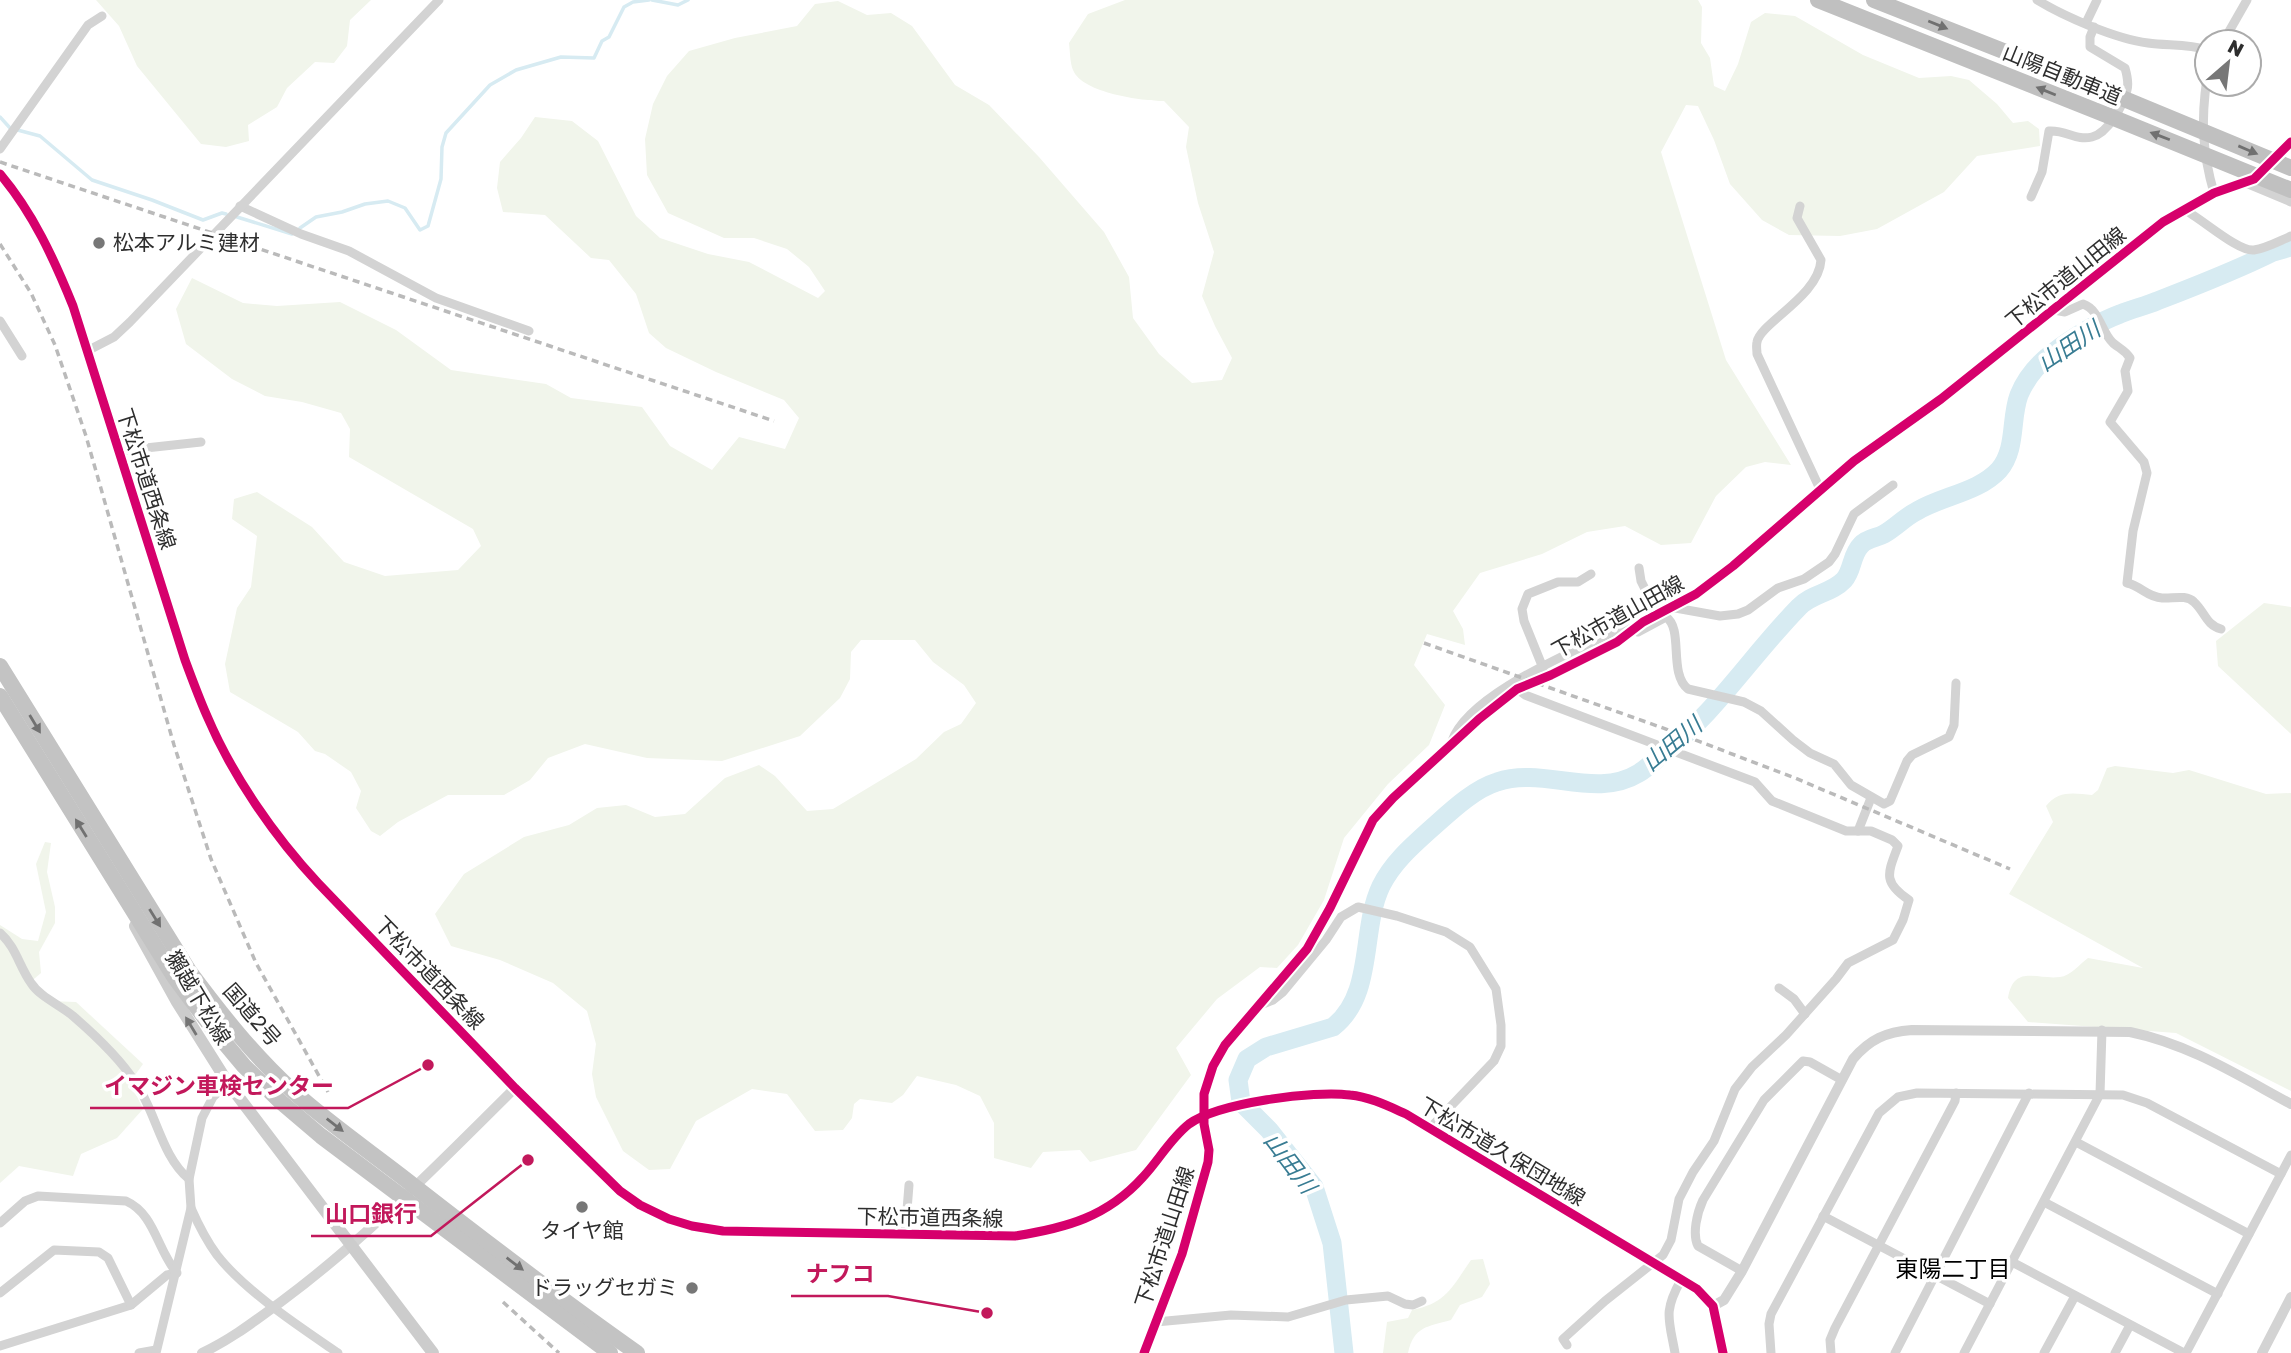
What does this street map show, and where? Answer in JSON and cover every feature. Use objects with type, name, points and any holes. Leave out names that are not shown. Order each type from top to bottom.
[{"type":"highway","name":"山陽自動車道","points":[[1818,0],[2291,190]]},
{"type":"highway","name":"山陽自動車道","points":[[1874,0],[2291,168]]},
{"type":"highway","name":"国道2号","points":[[0,666],[189,971],[223,1017],[294,1092],[409,1192],[610,1353]]},
{"type":"highway","name":"国道2号","points":[[0,696],[175,978],[244,1066],[321,1136],[409,1192],[637,1353]]},
{"type":"main road","name":"獺越下松線","points":[[98,854],[177,1002],[228,1083],[433,1353]]},
{"type":"street","points":[[87,351],[114,337],[439,0]]},
{"type":"street","points":[[2037,0],[2130,40],[2193,46]]},
{"type":"street","points":[[2031,197],[2042,172],[2049,131],[2065,131],[2077,138],[2091,138],[2104,132],[2128,90],[2125,68],[2090,47],[2090,25],[2097,0]]},
{"type":"street","points":[[2231,28],[2247,0]]},
{"type":"street","points":[[0,149],[88,25],[102,16]]},
{"type":"street","points":[[2205,98],[2202,140],[2214,193]]},
{"type":"street","name":"下松市道山田線","points":[[1144,1353],[1182,1254],[1208,1161],[1204,1115],[1205,1084],[1213,1066],[1225,1045],[1307,949],[1373,821],[1393,798],[1486,713],[1517,689],[1617,642],[1657,613],[1696,594],[1733,566],[1854,461],[1941,399],[2163,222],[2214,193],[2254,179],[2289,148]]},
{"type":"street","name":"下松市道西条線","points":[[0,174],[39,231],[56,265],[87,351],[185,660],[220,745],[267,822],[289,852],[515,1088],[620,1191],[640,1205],[669,1219],[723,1231],[1015,1237],[1080,1222],[1122,1196],[1143,1177],[1176,1135],[1204,1115]]},
{"type":"street","points":[[2246,183],[2291,202]]},
{"type":"street","points":[[240,206],[301,234],[342,248],[436,298],[529,331]]},
{"type":"street","points":[[1800,206],[1797,218],[1821,260],[1821,267],[1807,290],[1761,334],[1757,342],[1757,354],[1820,489]]},
{"type":"street","points":[[2183,209],[2201,218],[2242,248],[2252,250],[2291,236]]},
{"type":"street","points":[[2054,310],[2065,312],[2083,304],[2090,306],[2111,340],[2130,358],[2125,371],[2128,391],[2110,422],[2144,461],[2147,473],[2133,531],[2127,583],[2136,585],[2151,597],[2189,599],[2195,602],[2208,622],[2221,629]]},
{"type":"street","points":[[0,321],[22,356]]},
{"type":"street","points":[[118,451],[201,442]]},
{"type":"street","points":[[1670,607],[1720,616],[1748,610],[1778,588],[1804,579],[1829,562],[1836,554],[1846,525],[1854,514],[1893,485]]},
{"type":"street","points":[[1639,568],[1641,580],[1657,613]]},
{"type":"street","points":[[1543,668],[1524,621],[1522,609],[1528,594],[1558,582],[1578,582],[1591,574]]},
{"type":"street","points":[[1450,747],[1459,729],[1490,697],[1620,628],[1637,632],[1666,617],[1673,625],[1678,670],[1688,689],[1744,702],[1761,711],[1793,740],[1834,764],[1851,785],[1884,804],[1890,801],[1912,755],[1949,737],[1954,725],[1956,683]]},
{"type":"street","points":[[1517,689],[1525,695],[1755,782],[1772,801],[1846,831],[1871,831],[1892,840],[1898,846],[1888,874],[1890,883],[1909,900],[1893,940],[1848,962],[1805,1014],[1752,1067],[1735,1089],[1714,1141],[1679,1199],[1671,1240],[1664,1255],[1655,1264],[1642,1270],[1631,1283],[1605,1301],[1563,1339],[1567,1345]]},
{"type":"street","points":[[1858,831],[1871,797]]},
{"type":"street","points":[[1261,1004],[1273,1000],[1283,992],[1326,940],[1341,917],[1358,907],[1437,928],[1469,947],[1496,989],[1501,1046],[1494,1061],[1430,1128]]},
{"type":"street","points":[[0,933],[8,941],[31,984],[97,1038],[135,1080],[151,1108],[162,1138],[183,1174],[189,1179]]},
{"type":"street","points":[[1779,988],[1794,999],[1805,1014]]},
{"type":"street","points":[[1964,1353],[2100,1094],[2102,1030]]},
{"type":"street","points":[[1723,1353],[1713,1306],[1724,1300],[1742,1270],[1853,1059],[1865,1045],[1880,1036],[1895,1031],[2130,1032],[2181,1046],[2291,1104]]},
{"type":"street","points":[[1742,1270],[1698,1246],[1695,1240],[1697,1221],[1703,1200],[1764,1100],[1803,1061],[1811,1062],[1842,1080]]},
{"type":"street","points":[[139,1353],[156,1352],[191,1208],[189,1179],[202,1118],[213,1097],[228,1083]]},
{"type":"street","points":[[202,1353],[228,1340],[352,1246],[515,1088]]},
{"type":"street","name":"下松市道久保団地線","points":[[1204,1115],[1224,1109],[1322,1093],[1352,1095],[1379,1102],[1430,1128],[1697,1289],[1713,1306]]},
{"type":"street","points":[[1771,1353],[1771,1314],[1879,1113],[1898,1097],[1917,1093],[2123,1095],[2147,1103],[2281,1174]]},
{"type":"street","points":[[1831,1353],[1830,1340],[1835,1328],[1955,1101],[1956,1093]]},
{"type":"street","points":[[1895,1353],[2029,1093]]},
{"type":"street","points":[[2076,1142],[2249,1234]]},
{"type":"street","points":[[2012,1262],[2185,1353],[2291,1155]]},
{"type":"street","points":[[905,1235],[909,1185]]},
{"type":"street","points":[[0,1223],[25,1201],[38,1196],[126,1202],[145,1215],[170,1265],[177,1273]]},
{"type":"street","points":[[2044,1202],[2218,1294]]},
{"type":"street","points":[[191,1208],[202,1232],[234,1274],[338,1353]]},
{"type":"street","points":[[1823,1216],[1990,1304]]},
{"type":"street","points":[[0,1293],[54,1250],[99,1252],[108,1258],[131,1305]]},
{"type":"street","points":[[0,1346],[131,1305],[167,1275],[177,1273]]},
{"type":"street","points":[[1675,1353],[1668,1310],[1681,1280]]},
{"type":"street","points":[[1156,1322],[1231,1315],[1288,1317],[1346,1300],[1388,1296],[1405,1304],[1413,1305],[1422,1301]]},
{"type":"street","points":[[2044,1353],[2075,1296]]},
{"type":"street","points":[[2262,1353],[2291,1297]]},
{"type":"street","points":[[2115,1353],[2130,1325]]},
{"type":"shaded area","points":[[96,0],[371,0],[350,20],[347,46],[334,63],[315,62],[287,88],[277,107],[248,125],[249,141],[226,147],[201,144],[137,66],[119,26]]},
{"type":"shaded area","points":[[1125,0],[1698,0],[1702,7],[1701,43],[1710,58],[1714,86],[1725,91],[1738,64],[1751,22],[1765,13],[1795,16],[1863,55],[1919,78],[1951,76],[1969,80],[1997,104],[2013,123],[2028,121],[2039,129],[2040,146],[1977,156],[1944,192],[1877,229],[1840,236],[1789,235],[1762,220],[1730,184],[1698,106],[1686,105],[1661,152],[1726,360],[1791,465],[1765,462],[1746,467],[1716,496],[1691,543],[1661,545],[1625,526],[1587,532],[1542,554],[1480,573],[1453,611],[1463,629],[1465,645],[1427,634],[1414,665],[1445,705],[1429,745],[1388,784],[1344,838],[1324,900],[1298,945],[1277,968],[1260,967],[1217,999],[1176,1048],[1191,1075],[1136,1150],[1090,1162],[1080,1150],[1043,1152],[1031,1168],[994,1158],[994,1123],[980,1096],[956,1085],[917,1076],[903,1095],[892,1103],[860,1099],[854,1104],[852,1118],[843,1130],[815,1131],[787,1094],[752,1089],[696,1121],[670,1169],[649,1170],[623,1151],[596,1097],[592,1074],[596,1044],[587,1011],[553,983],[500,960],[451,946],[435,914],[464,874],[524,837],[569,825],[597,808],[626,805],[655,817],[685,814],[725,778],[759,765],[775,776],[807,811],[833,809],[916,759],[944,732],[961,724],[976,703],[964,685],[933,662],[915,640],[861,640],[851,652],[850,679],[840,698],[800,736],[722,761],[647,758],[585,744],[548,758],[530,780],[504,795],[448,795],[398,822],[380,836],[371,831],[356,808],[361,791],[351,772],[325,754],[315,751],[298,732],[230,692],[225,664],[237,608],[251,587],[257,536],[232,519],[234,499],[257,492],[312,527],[344,562],[385,576],[458,570],[481,546],[473,529],[349,457],[350,429],[341,413],[302,402],[265,396],[232,379],[186,344],[176,309],[192,278],[243,303],[277,306],[340,302],[396,330],[451,370],[546,384],[571,398],[642,407],[670,446],[712,470],[739,437],[785,449],[799,418],[784,400],[666,348],[649,333],[636,294],[609,260],[591,258],[545,215],[503,212],[497,188],[500,162],[535,117],[572,121],[598,141],[636,216],[660,238],[708,254],[749,262],[818,298],[825,291],[809,267],[787,249],[754,238],[724,238],[668,213],[647,175],[645,139],[653,104],[667,76],[689,51],[735,38],[797,26],[815,4],[838,1],[867,15],[891,13],[912,26],[955,85],[989,105],[1039,157],[1104,232],[1129,277],[1133,318],[1159,354],[1192,383],[1222,380],[1232,358],[1202,296],[1214,252],[1198,203],[1186,147],[1189,127],[1164,101],[1128,97],[1100,90],[1079,78],[1072,67],[1069,43],[1088,14]]},
{"type":"shaded area","points":[[2264,603],[2291,607],[2291,734],[2218,666],[2216,641]]},
{"type":"shaded area","points":[[2115,766],[2173,773],[2189,770],[2266,794],[2291,793],[2291,1091],[2176,1033],[2028,1022],[2008,998],[2011,987],[2021,977],[2064,976],[2088,958],[2143,968],[2009,894],[2053,822],[2046,806],[2061,795],[2092,795],[2098,790],[2107,768]]},
{"type":"shaded area","points":[[45,842],[51,843],[47,872],[55,907],[55,923],[39,952],[41,973],[28,984],[49,1001],[76,1002],[143,1064],[130,1082],[143,1109],[117,1138],[81,1154],[73,1176],[19,1166],[0,1183],[0,925],[22,939],[38,941],[46,912],[36,864]]},
{"type":"shaded area","points":[[1483,1259],[1490,1284],[1482,1297],[1460,1305],[1451,1320],[1423,1329],[1414,1337],[1408,1353],[1383,1353],[1387,1322],[1408,1318],[1412,1310],[1441,1298],[1471,1260]]},
{"type":"waterway","points":[[300,228],[316,217],[388,201],[405,208],[420,230],[428,226],[441,179],[442,147],[446,133],[490,85],[516,70],[561,57],[594,58],[602,41],[609,37],[624,7],[633,2],[649,0]]},
{"type":"waterway","points":[[652,0],[678,5],[688,0]]},
{"type":"waterway","points":[[0,117],[10,128],[40,136],[92,180],[203,220],[226,214]]},
{"type":"waterway","points":[[237,217],[292,234]]},
{"type":"waterway","name":"山田川","points":[[1344,1353],[1332,1243],[1314,1187],[1269,1130],[1241,1102],[1238,1080],[1247,1059],[1266,1047],[1333,1027],[1346,1013],[1361,979],[1375,903],[1381,886],[1397,862],[1463,801],[1488,785],[1515,778],[1605,784],[1642,771],[1698,722],[1799,607],[1844,580],[1855,553],[1863,543],[1884,534],[1927,506],[1981,484],[1999,470],[2005,462],[2011,443],[2019,395],[2032,372],[2051,354],[2111,318],[2291,247]]},
{"type":"railway","points":[[0,162],[774,421]]},
{"type":"railway","points":[[0,244],[31,293],[55,345],[86,436],[174,745],[211,859],[256,963],[328,1092]]},
{"type":"railway","points":[[1424,643],[1795,778],[2010,869]]},
{"type":"railway","points":[[503,1302],[559,1353]]},
{"type":"cycle path","points":[[1144,1353],[1182,1254],[1208,1162],[1204,1094],[1213,1066],[1225,1045],[1307,949],[1373,820],[1393,798],[1479,719],[1517,689],[1617,642],[1643,622],[1696,594],[1733,566],[1854,461],[1941,399],[2163,222],[2214,193],[2254,179],[2291,142]]},
{"type":"cycle path","points":[[0,174],[23,204],[42,237],[73,306],[185,660],[217,738],[255,804],[318,883],[515,1088],[620,1191],[640,1205],[669,1219],[723,1231],[1015,1236],[1068,1224],[1115,1202],[1143,1177],[1182,1130],[1203,1117],[1243,1104],[1291,1096],[1350,1095],[1372,1100],[1406,1114],[1697,1289],[1713,1306],[1723,1353]]},
{"type":"place","name":"松本アルミ建材","points":[[99,243]]},
{"type":"place","name":"イマジン車検センター","points":[[428,1065]]},
{"type":"place","name":"山口銀行","points":[[528,1160]]},
{"type":"place","name":"タイヤ館","points":[[582,1207]]},
{"type":"place","name":"ドラッグセガミ","points":[[692,1288]]},
{"type":"place","name":"ナフコ","points":[[987,1313]]},
{"type":"district","name":"東陽二丁目","points":[[1953,1269]]}]
